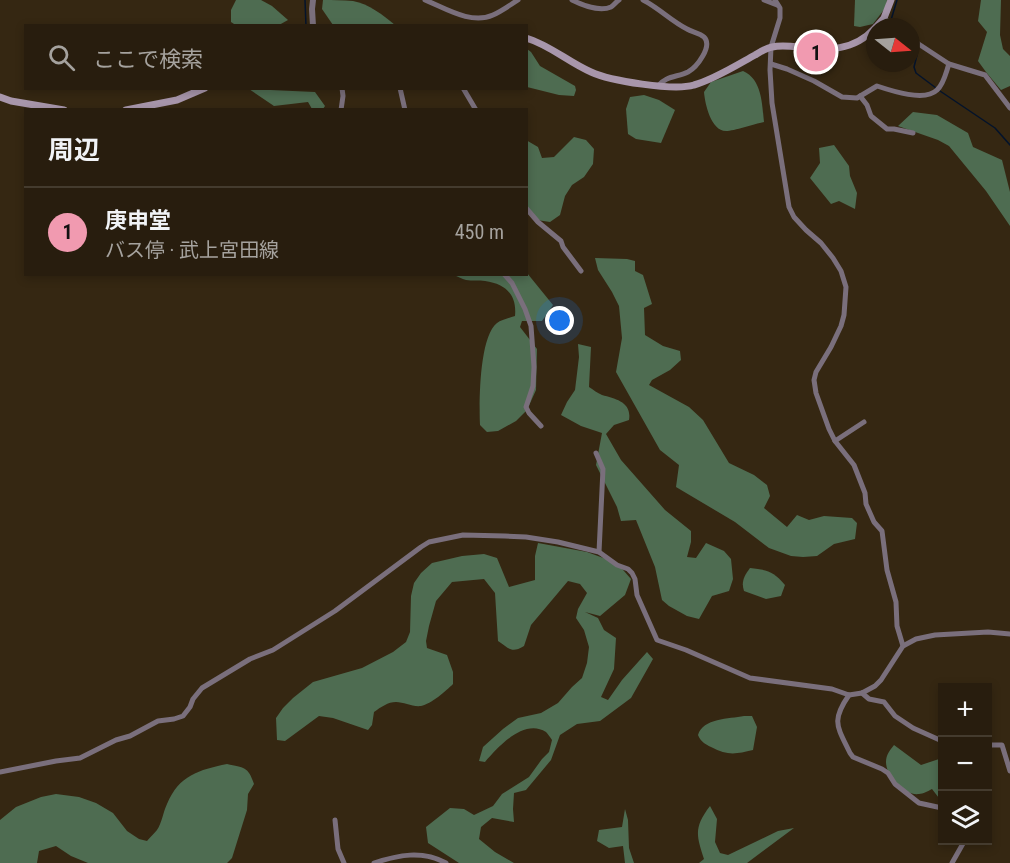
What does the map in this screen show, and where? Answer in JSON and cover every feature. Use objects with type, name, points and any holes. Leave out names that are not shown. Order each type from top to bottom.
[{"type":"main road","points":[[884,18],[891,0]]},
{"type":"main road","points":[[528,39],[544,44],[581,67],[599,75],[676,88],[693,86],[771,47],[829,50],[846,47],[866,36]]},
{"type":"main road","points":[[136,108],[177,100],[200,90]]},
{"type":"main road","points":[[0,97],[52,108]]},
{"type":"street","points":[[313,0],[313,24]]},
{"type":"street","points":[[425,0],[462,15],[481,18],[493,15],[518,0]]},
{"type":"street","points":[[572,0],[602,9],[611,7],[619,0]]},
{"type":"street","points":[[643,0],[685,28],[703,35],[706,39],[704,55],[697,64],[688,72],[662,81],[658,86]]},
{"type":"street","points":[[764,0],[776,2],[780,8],[780,18],[771,47],[772,103],[789,207],[794,217],[833,258],[841,271],[846,287],[841,326],[816,372],[814,380],[816,393],[824,419],[835,441],[854,465],[865,493],[866,504],[874,522],[882,531],[887,570],[896,602],[897,626],[903,646]]},
{"type":"street","points":[[920,45],[949,64],[985,75],[1010,108]]},
{"type":"street","points":[[771,64],[787,69],[842,96],[856,98],[877,86],[924,96],[937,91],[949,64]]},
{"type":"street","points":[[341,108],[342,90]]},
{"type":"street","points":[[400,90],[405,108]]},
{"type":"street","points":[[464,90],[475,108]]},
{"type":"street","points":[[860,96],[871,116],[887,129],[913,133]]},
{"type":"street","points":[[528,210],[561,241],[580,271]]},
{"type":"street","points":[[506,276],[512,283],[531,326],[533,387],[526,407],[529,414],[541,426]]},
{"type":"street","points":[[835,441],[864,422]]},
{"type":"street","points":[[597,453],[603,469],[599,552]]},
{"type":"street","points":[[0,772],[56,761],[80,759],[158,721],[183,716],[202,687],[216,681],[243,663],[273,650],[335,611],[429,542],[463,535],[526,537],[599,552],[632,573],[637,595],[657,640],[701,656],[750,678],[832,689],[849,694],[861,693],[881,680],[903,646],[915,639],[935,635],[988,632],[1010,634]]},
{"type":"street","points":[[861,693],[869,699],[884,702],[895,716],[938,739]]},
{"type":"street","points":[[849,694],[842,704],[837,724],[853,757],[888,773],[895,784],[919,803],[938,807]]},
{"type":"street","points":[[992,745],[1002,745],[1010,771]]},
{"type":"street","points":[[335,820],[339,849],[344,863]]},
{"type":"street","points":[[952,863],[962,845]]},
{"type":"street","points":[[374,863],[396,856],[425,855],[438,858],[446,863]]},
{"type":"green space","points":[[236,0],[261,0],[288,20],[281,24],[234,24],[231,22],[231,10]]},
{"type":"green space","points":[[323,0],[359,2],[376,10],[394,24],[332,24],[322,9]]},
{"type":"green space","points":[[855,0],[887,0],[886,7],[878,18],[866,18],[866,26],[854,26]]},
{"type":"green space","points":[[981,0],[1001,0],[1000,35],[1003,49],[1010,56],[1010,86],[1001,90],[978,61],[987,32],[978,21]]},
{"type":"green space","points":[[528,50],[540,66],[575,86],[574,96],[559,95],[528,87]]},
{"type":"green space","points":[[743,71],[754,80],[757,86],[764,122],[730,131],[721,130],[716,127],[710,116],[704,92],[711,82]]},
{"type":"green space","points":[[250,90],[315,92],[325,106],[311,108],[308,102],[274,106]]},
{"type":"green space","points":[[644,95],[659,100],[675,110],[661,143],[636,139],[628,134],[626,109],[630,97]]},
{"type":"green space","points":[[913,112],[937,115],[968,133],[973,147],[1002,160],[1010,192],[1010,226],[986,191],[949,146],[898,126]]},
{"type":"green space","points":[[574,137],[586,140],[594,149],[593,164],[584,177],[572,185],[565,196],[560,215],[550,222],[537,220],[528,213],[528,141],[538,147],[542,158],[554,157]]},
{"type":"green space","points":[[834,145],[849,166],[850,176],[857,193],[855,209],[839,201],[831,204],[810,178],[820,163],[819,148]]},
{"type":"green space","points":[[595,258],[635,261],[635,271],[643,275],[652,304],[644,308],[645,335],[663,346],[680,351],[681,360],[670,370],[652,380],[649,385],[689,407],[703,420],[729,463],[754,475],[767,485],[770,496],[764,508],[787,527],[797,515],[809,520],[824,516],[852,518],[857,523],[855,539],[834,544],[817,556],[791,556],[769,548],[735,522],[676,487],[679,465],[660,450],[616,372],[622,338],[619,306],[598,270]]},
{"type":"green space","points":[[528,274],[553,305],[542,321],[522,321],[520,327],[537,349],[536,390],[527,410],[516,421],[498,431],[487,432],[480,425],[481,371],[491,331],[497,323],[515,316],[514,302],[509,292],[499,285],[485,281],[466,280],[456,276]]},
{"type":"green space","points":[[578,344],[591,347],[589,387],[600,394],[622,402],[628,409],[629,420],[614,425],[606,434],[621,460],[665,510],[691,531],[687,557],[696,558],[706,543],[724,551],[731,559],[733,579],[729,591],[712,596],[699,619],[687,616],[662,600],[655,567],[636,520],[621,521],[617,507],[596,465],[602,433],[581,426],[561,415],[575,390],[579,357]]},
{"type":"green space","points":[[538,543],[587,552],[617,563],[631,579],[625,595],[600,616],[585,612],[598,618],[604,630],[616,638],[614,669],[601,697],[608,700],[647,652],[653,659],[631,698],[600,721],[577,724],[560,735],[551,760],[526,790],[514,793],[514,822],[492,818],[481,827],[479,839],[514,863],[459,863],[428,843],[426,827],[450,808],[464,809],[474,815],[493,806],[502,794],[529,777],[549,752],[552,740],[547,733],[538,729],[529,729],[520,731],[504,742],[485,762],[479,761],[483,747],[503,729],[518,718],[541,713],[558,703],[582,678],[589,647],[584,630],[576,618],[587,593],[580,584],[568,581],[531,625],[524,646],[513,650],[498,641],[495,593],[484,579],[452,582],[436,601],[426,641],[427,648],[447,655],[453,672],[453,684],[438,697],[421,706],[396,702],[385,705],[374,712],[372,725],[368,730],[333,718],[319,716],[285,741],[277,740],[276,718],[293,698],[313,682],[362,668],[393,652],[406,642],[410,632],[411,596],[414,583],[432,563],[484,554],[497,558],[509,587],[535,580],[535,556]]},
{"type":"green space","points":[[750,568],[766,571],[777,577],[785,585],[781,596],[766,599],[744,591],[744,579]]},
{"type":"green space","points":[[752,716],[757,727],[753,750],[737,753],[722,752],[705,744],[698,735],[705,725],[711,722]]},
{"type":"green space","points":[[894,745],[921,765],[938,759],[938,797],[932,789],[922,794],[913,794],[897,784],[889,773],[887,755]]},
{"type":"green space","points":[[227,764],[245,769],[254,784],[248,794],[247,810],[232,858],[227,863],[88,863],[56,846],[39,851],[37,863],[0,863],[0,820],[16,807],[56,794],[79,797],[96,803],[113,813],[127,831],[147,841],[159,827],[172,794],[184,780],[199,772]]},
{"type":"green space","points":[[710,806],[717,819],[715,842],[720,853],[728,855],[778,831],[794,828],[747,863],[699,863],[704,859],[698,831],[701,820]]},
{"type":"green space","points":[[625,809],[628,820],[629,848],[634,863],[625,863],[623,846],[609,848],[597,841],[599,830],[622,827]]},
{"type":"waterway","points":[[305,0],[306,24]]},
{"type":"waterway","points":[[892,18],[897,0]]},
{"type":"waterway","points":[[916,72],[936,88]]},
{"type":"waterway","points":[[940,91],[995,128],[1010,145]]},
{"type":"place","name":"庚申堂","points":[[816,52]]}]
